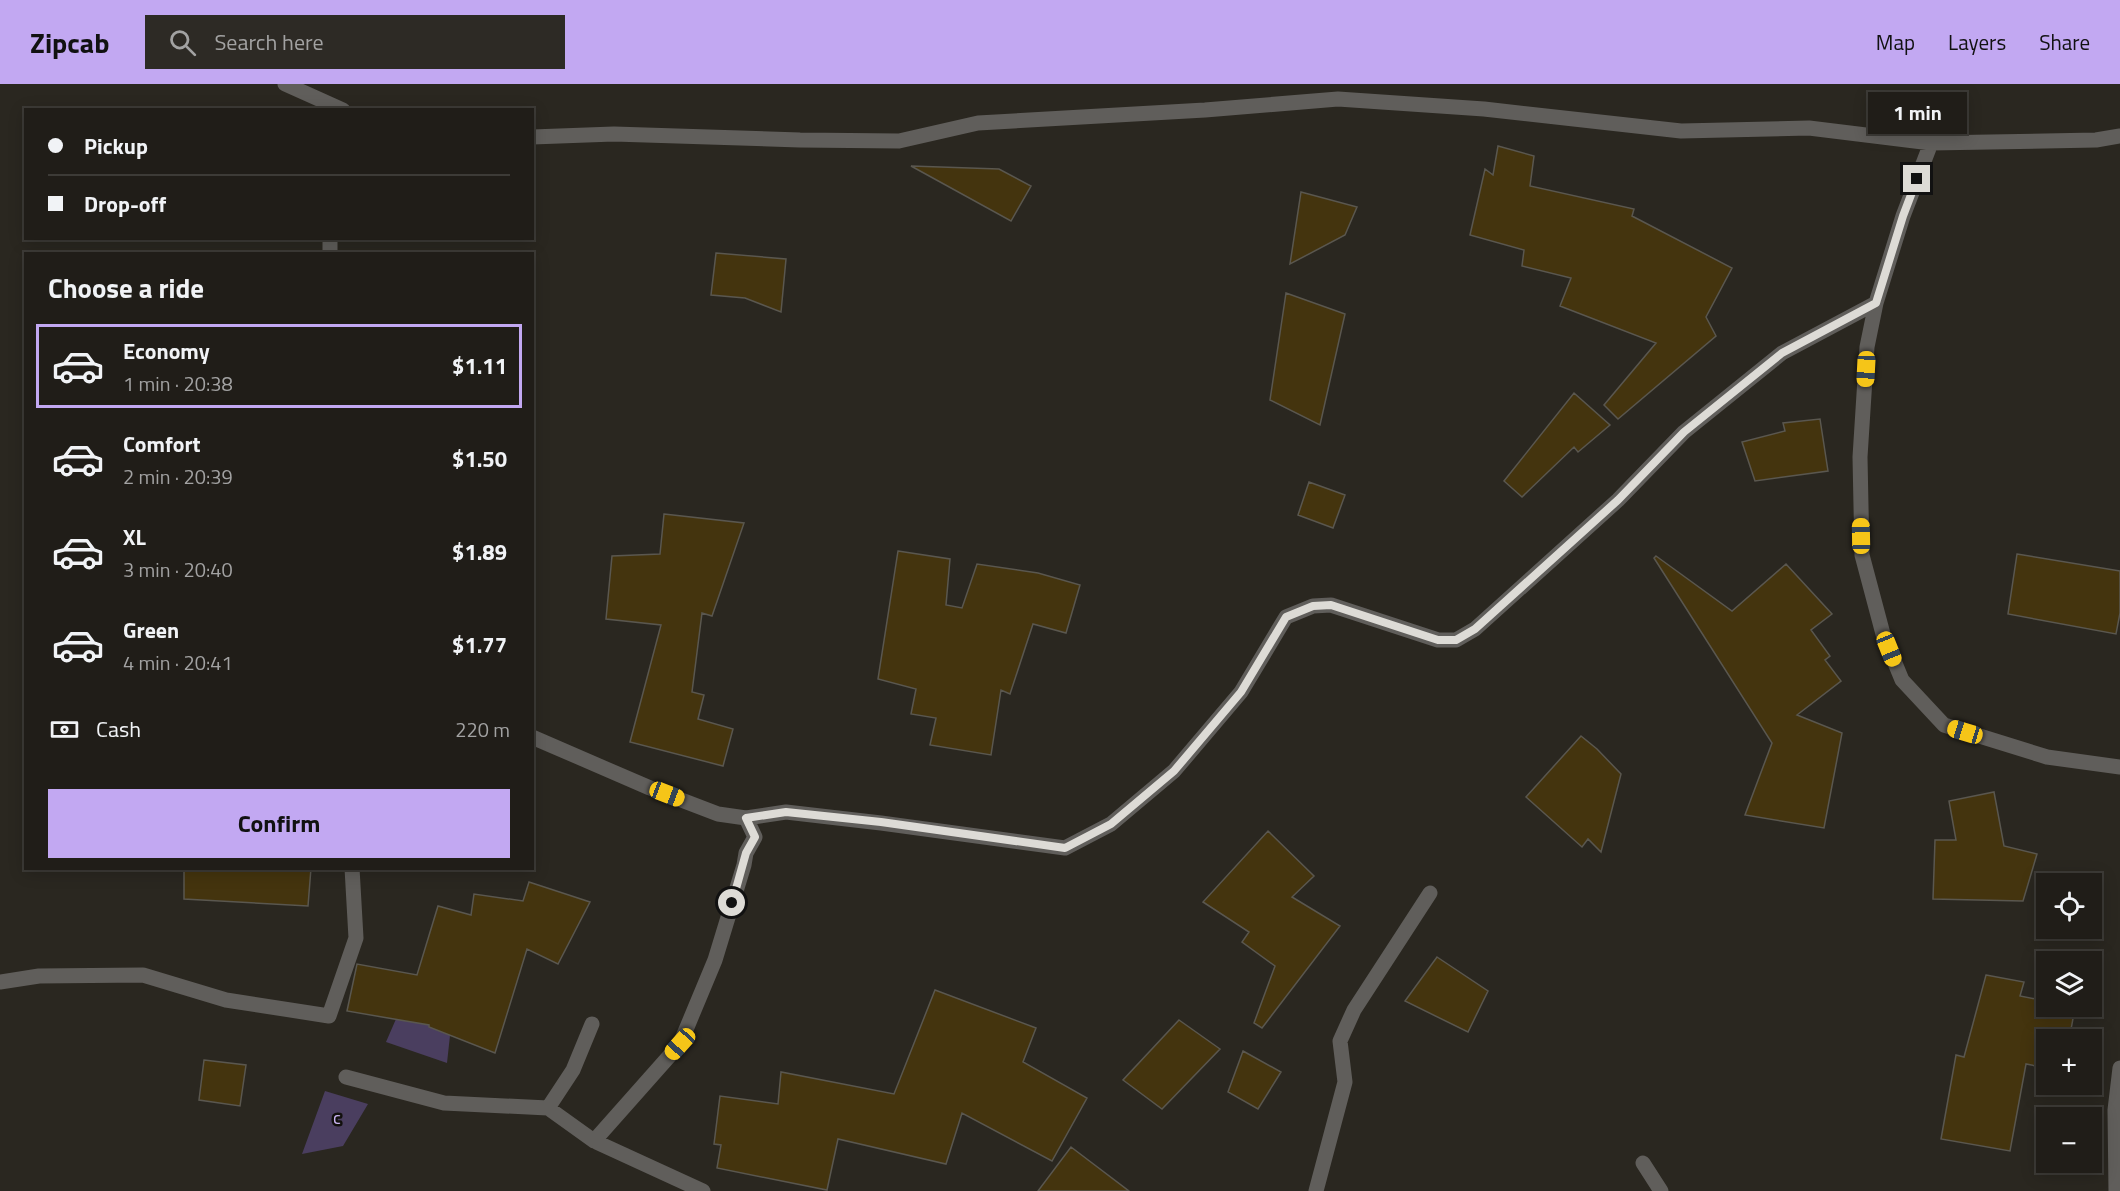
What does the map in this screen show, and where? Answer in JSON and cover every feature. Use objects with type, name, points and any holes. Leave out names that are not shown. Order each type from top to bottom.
[{"type":"street","points":[[285,84],[329,106]]},
{"type":"street","points":[[534,137],[614,134],[899,141],[978,123],[1205,110],[1338,99],[1484,109],[1681,131],[1809,128],[1931,143],[2096,140],[2120,136]]},
{"type":"street","points":[[1931,143],[1903,216],[1876,303],[1867,347],[1860,457],[1862,555],[1883,634],[1902,680],[1944,725],[2048,757],[2120,767]]},
{"type":"street","points":[[534,738],[650,788],[718,814],[746,818],[786,812],[881,822],[1065,848],[1111,824],[1174,771],[1241,692],[1286,617],[1313,606],[1331,605],[1438,640],[1456,640],[1475,629],[1601,515],[1684,432],[1782,353],[1876,303]]},
{"type":"street","points":[[594,1141],[680,1044],[715,960],[746,853],[755,837],[746,818]]},
{"type":"street","points":[[0,982],[39,976],[143,975],[226,1000],[329,1016],[356,938],[352,870]]},
{"type":"street","points":[[1316,1191],[1345,1082],[1340,1041],[1354,1010],[1430,893]]},
{"type":"street","points":[[548,1108],[573,1070],[592,1024]]},
{"type":"street","points":[[2116,1191],[2115,1110],[2120,1068]]},
{"type":"street","points":[[346,1077],[444,1103],[548,1108],[594,1141],[703,1191]]},
{"type":"street","points":[[1643,1163],[1661,1191]]},
{"type":"green space","points":[[406,996],[454,999],[447,1063],[386,1042]]},
{"type":"green space","name":"c","points":[[325,1091],[368,1104],[343,1146],[302,1154]]},
{"type":"building","points":[[1498,146],[1534,156],[1530,186],[1634,209],[1632,216],[1732,268],[1706,317],[1716,336],[1618,419],[1604,405],[1656,343],[1560,306],[1571,278],[1522,266],[1524,250],[1470,235],[1485,169],[1493,175]]},
{"type":"building","points":[[911,166],[999,169],[1031,186],[1011,221]]},
{"type":"building","points":[[1301,192],[1357,207],[1345,235],[1290,264]]},
{"type":"building","points":[[716,253],[786,259],[781,312],[745,298],[711,295]]},
{"type":"building","points":[[1286,293],[1345,314],[1320,425],[1270,400]]},
{"type":"building","points":[[1574,393],[1610,425],[1578,452],[1574,447],[1522,497],[1504,481]]},
{"type":"building","points":[[1820,419],[1828,471],[1755,481],[1742,442],[1785,431],[1783,423]]},
{"type":"building","points":[[1309,482],[1345,495],[1333,528],[1298,515]]},
{"type":"building","points":[[664,514],[744,523],[712,616],[702,613],[692,692],[704,695],[698,719],[733,729],[723,766],[630,742],[661,625],[606,619],[612,556],[660,554]]},
{"type":"building","points":[[898,551],[950,559],[946,605],[962,608],[977,564],[1038,573],[1080,585],[1066,633],[1033,624],[1010,694],[1001,690],[991,755],[930,745],[936,718],[911,714],[916,689],[878,679]]},
{"type":"building","points":[[2017,554],[2120,571],[2120,613],[2116,634],[2008,614]]},
{"type":"building","points":[[1656,556],[1732,611],[1786,564],[1832,614],[1811,630],[1830,656],[1825,660],[1841,681],[1797,715],[1842,733],[1824,828],[1745,815],[1772,743],[1654,558]]},
{"type":"building","points":[[1581,736],[1621,774],[1601,852],[1588,839],[1582,847],[1526,797]]},
{"type":"building","points":[[1994,792],[2004,846],[2037,854],[2023,901],[1933,899],[1935,840],[1956,840],[1949,801]]},
{"type":"building","points":[[1268,831],[1314,876],[1292,897],[1340,926],[1262,1028],[1254,1023],[1275,966],[1242,942],[1249,932],[1203,902]]},
{"type":"building","points":[[184,870],[311,870],[308,906],[184,899]]},
{"type":"building","points":[[529,882],[590,902],[558,964],[527,949],[495,1053],[429,1027],[429,1025],[347,1011],[357,964],[417,975],[438,906],[471,915],[474,894],[523,901]]},
{"type":"building","points":[[1437,957],[1488,991],[1468,1032],[1405,1001]]},
{"type":"building","points":[[1986,975],[2024,982],[2020,996],[2036,999],[2036,1017],[2073,1017],[2071,1029],[2036,1029],[2036,1066],[2026,1064],[2010,1151],[1941,1139],[1956,1055],[1964,1057]]},
{"type":"building","points":[[935,990],[1036,1028],[1023,1062],[1087,1098],[1052,1161],[962,1113],[946,1164],[838,1139],[827,1190],[717,1168],[721,1145],[714,1144],[720,1096],[778,1104],[781,1072],[894,1094]]},
{"type":"building","points":[[1179,1020],[1220,1049],[1162,1109],[1123,1080]]},
{"type":"building","points":[[1243,1051],[1281,1072],[1258,1109],[1228,1092]]},
{"type":"building","points":[[204,1060],[246,1065],[240,1106],[199,1100]]},
{"type":"building","points":[[1071,1147],[1129,1191],[1038,1191]]},
{"type":"route","points":[[732,903],[746,853],[755,837],[746,818],[786,812],[881,822],[1065,848],[1111,824],[1174,771],[1241,692],[1286,617],[1313,606],[1331,605],[1438,640],[1456,640],[1475,629],[1618,500],[1684,432],[1782,353],[1876,303],[1917,179]]}]
